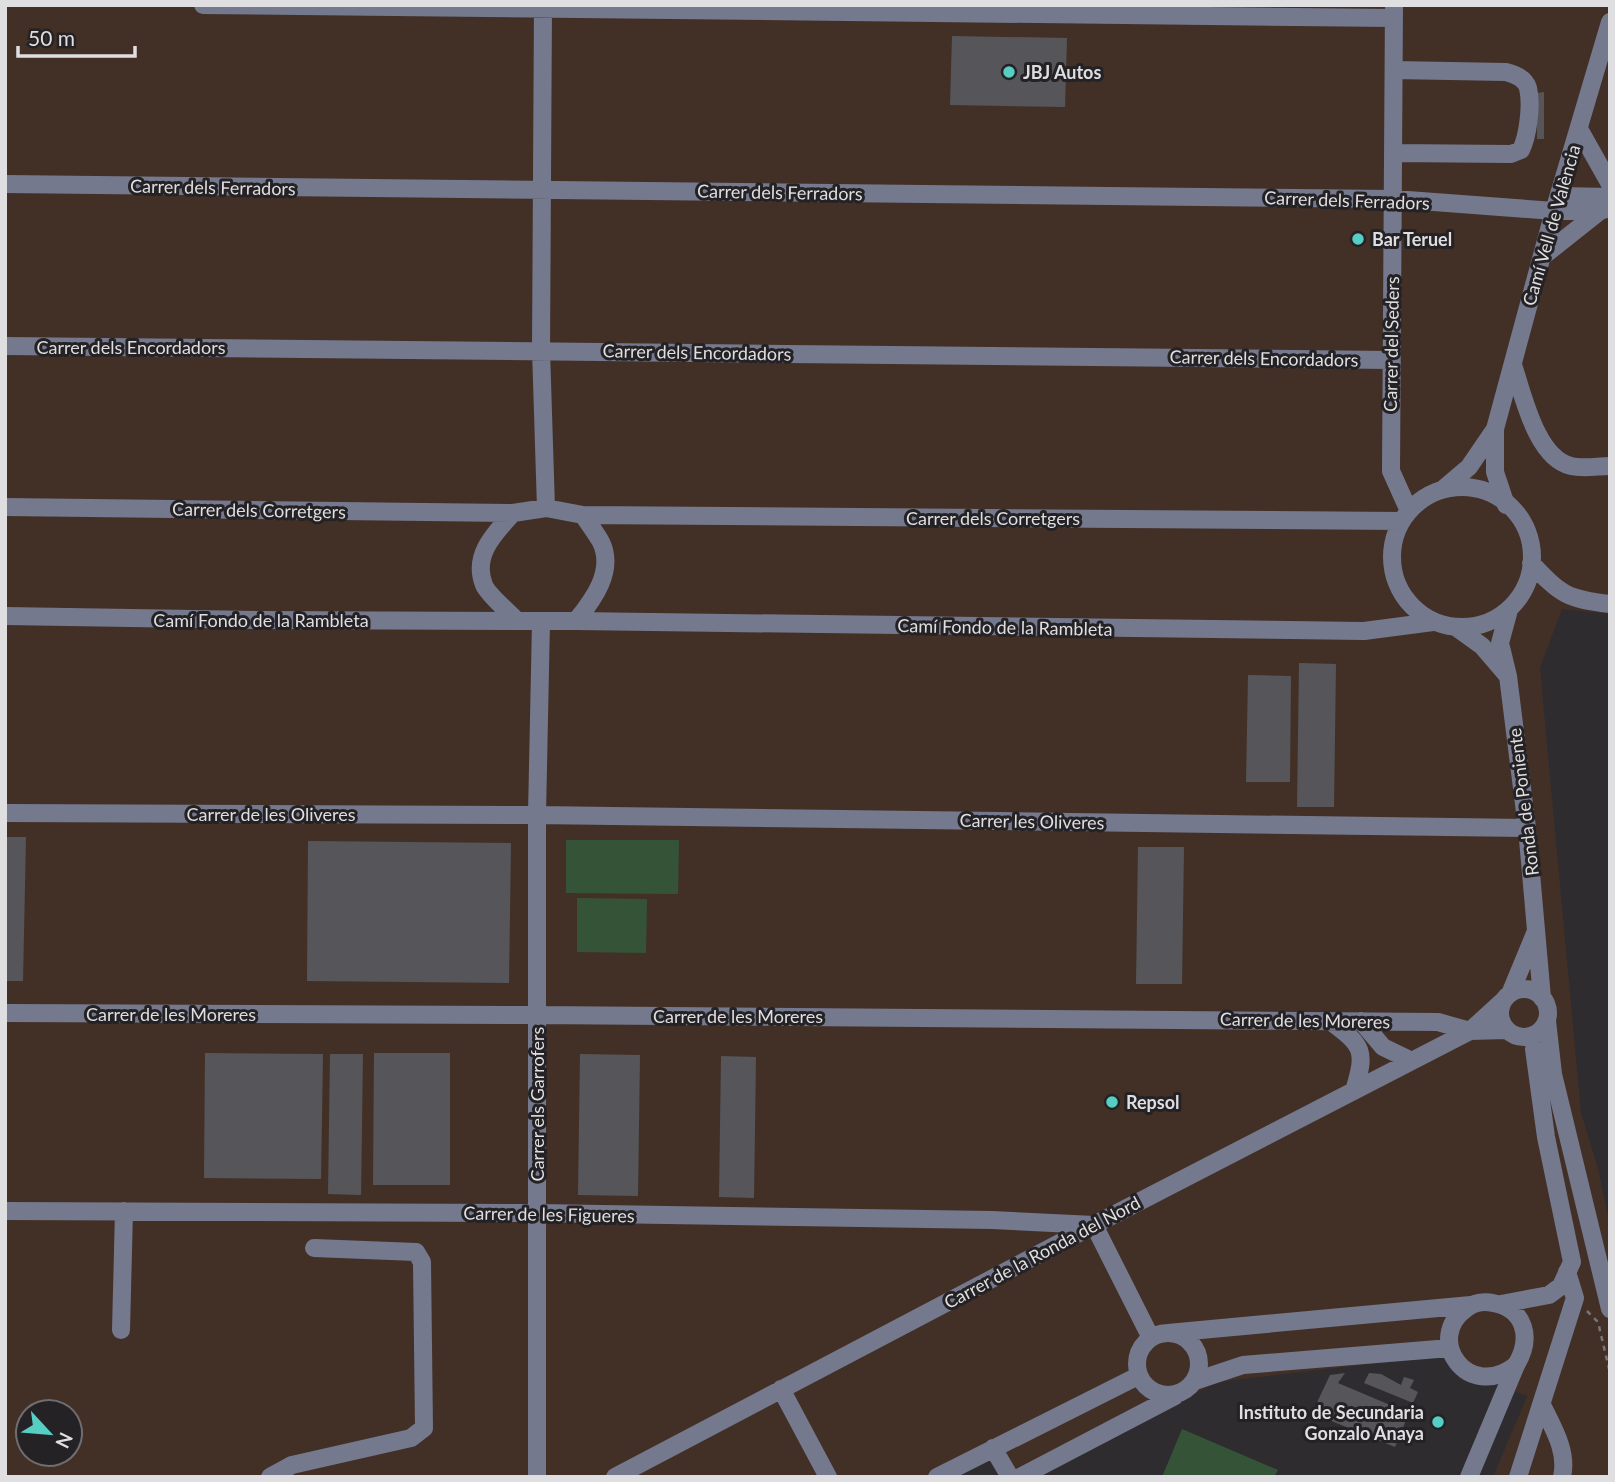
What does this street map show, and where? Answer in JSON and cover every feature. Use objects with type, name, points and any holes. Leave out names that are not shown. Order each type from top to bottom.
[{"type":"street","points":[[203,5],[1394,12]]},
{"type":"street","points":[[543,8],[541,350],[545,508]]},
{"type":"street","name":"Carrer del Seders","points":[[1394,12],[1391,471],[1406,516]]},
{"type":"street","name":"Camí Vell de València","points":[[1506,505],[1495,472],[1495,429],[1556,203],[1610,22]]},
{"type":"street","points":[[1394,70],[1514,74],[1523,79],[1528,87],[1528,129],[1521,150],[1511,154],[1394,153]]},
{"type":"street","points":[[1578,129],[1610,184]]},
{"type":"street","name":"Carrer dels Ferradors","points":[[5,184],[1394,199],[1606,205]]},
{"type":"street","points":[[1542,257],[1606,205]]},
{"type":"street","name":"Carrer dels Encordadors","points":[[5,346],[1390,360]]},
{"type":"street","points":[[1513,365],[1539,439],[1553,456],[1570,466],[1610,466]]},
{"type":"street","name":"Camí Vell de València","points":[[1442,490],[1469,467],[1495,429]]},
{"type":"street","points":[[1466,487],[1490,492],[1517,513],[1529,535],[1533,555],[1524,591],[1509,610],[1481,625],[1457,628],[1433,622],[1408,603],[1396,582],[1392,568],[1393,544],[1406,516],[1429,496],[1442,490],[1466,487]]},
{"type":"street","name":"Carrer dels Corretgers","points":[[5,507],[513,513]]},
{"type":"street","points":[[545,508],[583,515],[602,545],[605,568],[597,594],[576,621],[517,621],[484,586],[481,564],[486,544],[513,513],[545,508]]},
{"type":"street","name":"Carrer dels Corretgers","points":[[583,515],[1406,516]]},
{"type":"street","points":[[1531,563],[1553,587],[1576,600],[1610,604]]},
{"type":"street","name":"Ronda de Poniente","points":[[1509,610],[1500,642],[1508,676],[1527,828],[1542,998]]},
{"type":"street","name":"Camí Fondo de la Rambleta","points":[[5,617],[517,621]]},
{"type":"street","name":"Camí Fondo de la Rambleta","points":[[576,621],[1364,631],[1433,622]]},
{"type":"street","name":"Carrer els Garrofers","points":[[537,1477],[537,815],[541,622]]},
{"type":"street","points":[[1457,628],[1482,646],[1508,676]]},
{"type":"street","name":"Carrer de les Oliveres","points":[[5,813],[537,815]]},
{"type":"street","name":"Carrer les Oliveres","points":[[537,815],[1527,828]]},
{"type":"street","name":"Ronda de Poniente","points":[[1507,997],[1537,928]]},
{"type":"street","points":[[1553,1074],[1500,1016],[1507,997],[1520,989],[1528,990],[1542,998],[1548,1013],[1553,1074],[1610,1309]]},
{"type":"street","name":"Carrer de la Ronda del Nord","points":[[615,1477],[1470,1031],[1507,997]]},
{"type":"street","name":"Carrer de les Moreres","points":[[5,1013],[1361,1021],[1438,1022],[1470,1031]]},
{"type":"street","points":[[1331,1021],[1353,1037],[1363,1062],[1353,1091]]},
{"type":"street","points":[[1361,1021],[1383,1048],[1412,1061]]},
{"type":"street","points":[[1520,1039],[1536,1034],[1547,1021]]},
{"type":"street","name":"Carrer de la Ronda del Nord","points":[[1470,1031],[1520,1039]]},
{"type":"street","points":[[1180,1393],[1160,1395],[1150,1390],[1139,1376],[1138,1355],[1143,1346],[1159,1335],[1488,1302],[1500,1304],[1549,1295],[1562,1286],[1572,1262],[1546,1137],[1520,1039]]},
{"type":"street","name":"Carrer de les Figueres","points":[[5,1211],[537,1213],[992,1220],[1094,1225]]},
{"type":"street","points":[[121,1330],[124,1212]]},
{"type":"street","points":[[1094,1225],[1159,1335]]},
{"type":"street","points":[[270,1477],[292,1465],[411,1438],[424,1428],[422,1262],[416,1252],[314,1248]]},
{"type":"street","points":[[1518,1477],[1575,1298],[1567,1272]]},
{"type":"street","points":[[1469,1477],[1523,1354],[1523,1328],[1517,1316],[1500,1304]]},
{"type":"street","points":[[1472,1305],[1461,1313],[1453,1324],[1449,1342],[1459,1366],[1468,1373],[1493,1378],[1516,1365]]},
{"type":"street","points":[[1159,1335],[1179,1335],[1188,1341],[1197,1354],[1199,1364],[1195,1381]]},
{"type":"street","points":[[1020,1477],[1180,1393],[1195,1381],[1243,1365],[1450,1348]]},
{"type":"street","points":[[937,1477],[1139,1376]]},
{"type":"street","points":[[781,1389],[828,1477]]},
{"type":"street","points":[[1542,1405],[1561,1444],[1565,1466],[1562,1477]]},
{"type":"street","points":[[993,1448],[1010,1477]]},
{"type":"path","points":[[1575,1298],[1598,1322],[1610,1373]]},
{"type":"shaded area","points":[[5,5],[1610,5],[1610,614],[1562,609],[1540,668],[1581,1113],[1598,1168],[1610,1226],[1610,1477],[1493,1477],[1527,1396],[1494,1383],[1460,1380],[1447,1355],[1217,1382],[1101,1443],[1003,1477],[989,1452],[941,1477],[5,1477]]},
{"type":"green space","points":[[566,840],[679,840],[678,894],[566,893]]},
{"type":"green space","points":[[577,898],[647,899],[646,953],[577,952]]},
{"type":"green space","points":[[1182,1429],[1278,1470],[1274,1477],[1162,1477]]},
{"type":"building","name":"JBJ Autos","points":[[952,36],[1067,38],[1065,107],[950,105]]},
{"type":"building","points":[[1544,92],[1544,139],[1537,139],[1537,93]]},
{"type":"building","points":[[1299,663],[1336,664],[1334,807],[1297,807]]},
{"type":"building","points":[[1248,675],[1291,676],[1290,782],[1246,782]]},
{"type":"building","points":[[5,837],[26,837],[23,981],[5,981]]},
{"type":"building","points":[[308,841],[511,843],[509,983],[307,981]]},
{"type":"building","points":[[1138,847],[1184,847],[1182,984],[1136,984]]},
{"type":"building","points":[[205,1053],[323,1054],[321,1179],[204,1178]]},
{"type":"building","points":[[374,1053],[450,1053],[450,1185],[373,1185]]},
{"type":"building","points":[[330,1054],[363,1054],[361,1195],[328,1194]]},
{"type":"building","points":[[580,1054],[640,1055],[638,1196],[578,1195]]},
{"type":"building","points":[[721,1056],[756,1057],[754,1198],[719,1197]]},
{"type":"building","points":[[1345,1373],[1338,1383],[1409,1413],[1395,1447],[1312,1413],[1330,1375]]},
{"type":"building","points":[[1369,1373],[1381,1374],[1401,1385],[1404,1377],[1414,1380],[1410,1388],[1418,1392],[1413,1403],[1364,1383]]},
{"type":"place","name":"JBJ Autos","points":[[1009,72]]},
{"type":"place","name":"Bar Teruel","points":[[1358,239]]},
{"type":"place","name":"Repsol","points":[[1112,1102]]},
{"type":"place","name":"Instituto de Secundaria Gonzalo Anaya","points":[[1438,1422]]}]
